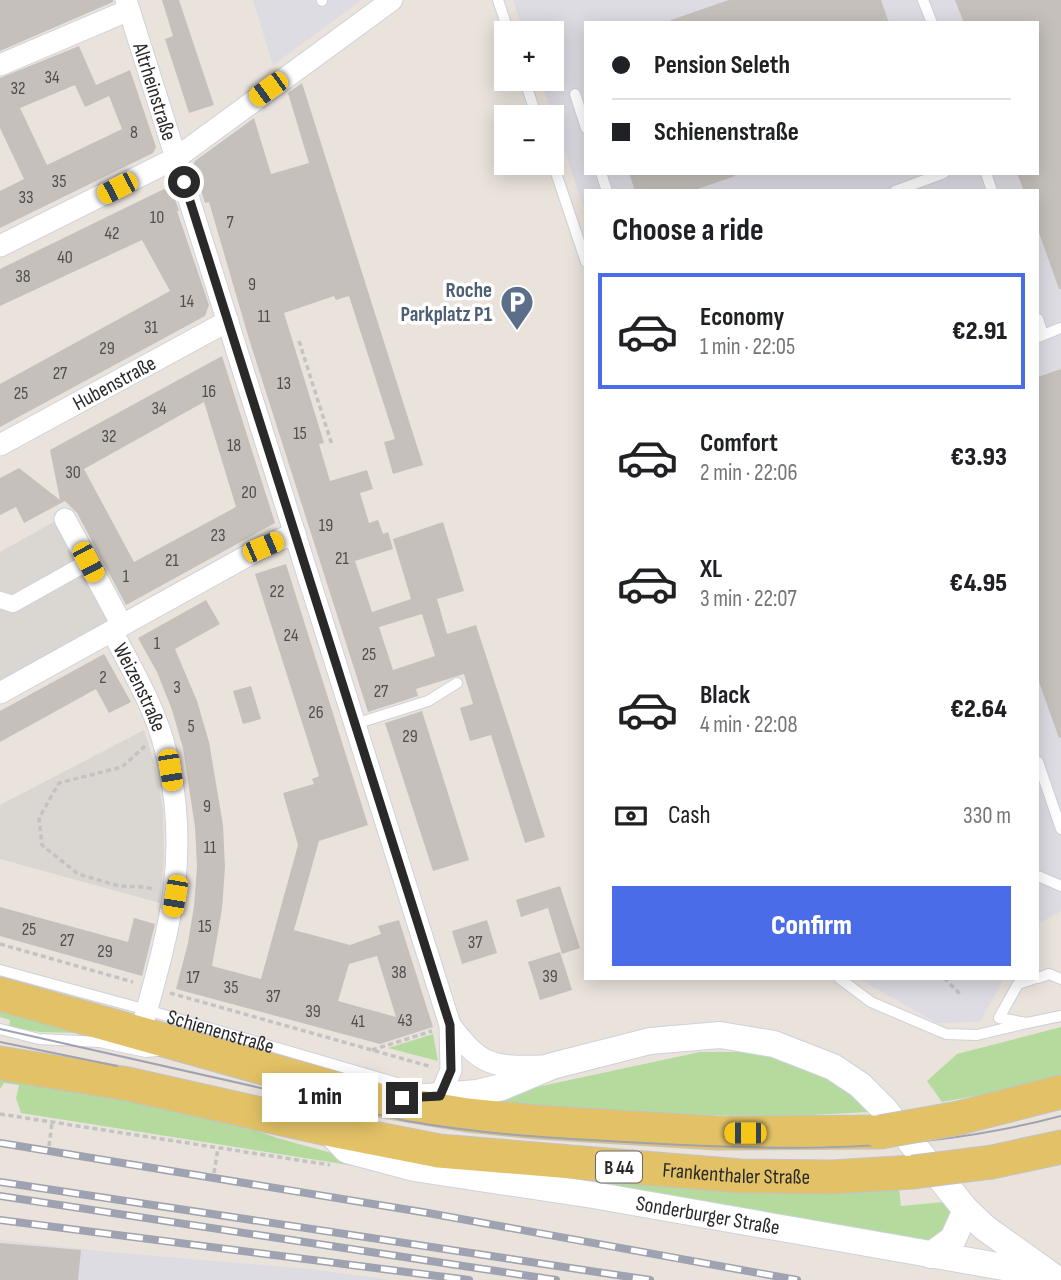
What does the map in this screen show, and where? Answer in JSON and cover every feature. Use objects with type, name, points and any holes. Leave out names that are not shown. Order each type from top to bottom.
[{"type":"main road","name":"Schienenstraße","points":[[0,994],[144,1022],[196,1049],[377,1100]]},
{"type":"main road","name":"B 44","points":[[0,1063],[128,1084],[327,1129]]},
{"type":"main road","name":"Frankenthaler Straße","points":[[377,1100],[467,1115],[537,1122],[718,1133],[880,1132],[960,1118],[1061,1092]]},
{"type":"main road","name":"Frankenthaler Straße","points":[[327,1129],[439,1151],[727,1175],[832,1177],[913,1172],[998,1161],[1061,1147]]},
{"type":"main road","points":[[998,1161],[1061,1168]]},
{"type":"street","points":[[0,246],[176,158],[392,0]]},
{"type":"street","points":[[0,65],[128,5]]},
{"type":"street","name":"Altrheinstraße","points":[[128,5],[450,1025],[451,1070],[440,1096]]},
{"type":"street","name":"Hubenstraße","points":[[0,445],[228,321]]},
{"type":"street","name":"Weizenstraße","points":[[65,519],[88,562],[160,733],[166,751],[175,804],[175,896],[144,1022]]},
{"type":"street","points":[[0,693],[263,547],[295,533]]},
{"type":"street","points":[[0,600],[13,604],[88,562]]},
{"type":"street","name":"Altrheinstraße","points":[[450,1025],[467,1047],[488,1061]]},
{"type":"street","name":"Sonderburger Straße","points":[[477,1093],[502,1087],[552,1066],[650,1041],[695,1036],[743,1037],[794,1051],[833,1067],[860,1085],[884,1109],[985,1228],[1056,1276]]},
{"type":"street","name":"Sonderburger Straße","points":[[488,1061],[495,1066],[507,1067],[552,1066]]},
{"type":"street","name":"Schienenstraße","points":[[377,1100],[477,1093]]},
{"type":"street","name":"Sonderburger Straße","points":[[327,1129],[347,1150],[414,1168],[593,1195],[1056,1276]]},
{"type":"street","points":[[931,1255],[953,1239],[967,1210]]},
{"type":"lane","points":[[498,0],[505,21]]},
{"type":"lane","points":[[923,0],[931,21]]},
{"type":"lane","points":[[575,94],[584,122]]},
{"type":"lane","points":[[556,175],[584,256]]},
{"type":"lane","points":[[900,189],[939,175]]},
{"type":"lane","points":[[1041,336],[1061,328]]},
{"type":"lane","points":[[355,724],[428,701],[457,683]]},
{"type":"lane","points":[[1039,765],[1061,829]]},
{"type":"lane","points":[[1039,876],[1061,886]]},
{"type":"lane","name":"Schienenstraße","points":[[0,970],[144,1022],[440,1096]]},
{"type":"lane","points":[[1039,977],[1049,974],[1061,979]]},
{"type":"lane","points":[[842,980],[871,1002],[946,1034],[977,1035],[1061,1016]]},
{"type":"lane","points":[[1027,1023],[999,1018],[1018,984],[1031,980]]},
{"type":"lane","points":[[0,1029],[39,1039],[100,1042],[146,1052],[196,1049]]},
{"type":"path","points":[[299,341],[332,444]]},
{"type":"path","points":[[160,733],[122,767],[59,783],[39,818],[42,845],[78,874],[119,886],[146,887],[175,896]]},
{"type":"path","points":[[946,980],[960,994]]},
{"type":"path","points":[[372,1050],[450,1025]]},
{"type":"path","points":[[49,1146],[52,1122]]},
{"type":"path","points":[[214,1173],[218,1148]]},
{"type":"shaded area","points":[[253,0],[362,0],[273,65]]},
{"type":"shaded area","points":[[513,0],[1061,0],[1061,911],[1039,923],[1039,189],[584,189],[584,208],[564,149],[564,105],[549,105],[544,91],[564,91],[564,21],[520,21]]},
{"type":"shaded area","points":[[57,520],[113,621],[0,682],[0,552]]},
{"type":"shaded area","points":[[144,730],[156,769],[163,810],[164,857],[160,903],[0,859],[0,805]]},
{"type":"shaded area","points":[[861,980],[1003,980],[980,1022],[937,1023]]},
{"type":"shaded area","points":[[0,1240],[309,1269],[393,1280],[0,1280]]},
{"type":"green space","points":[[0,1004],[80,1033],[40,1032],[9,1027],[10,1020],[0,1017]]},
{"type":"green space","points":[[1061,1027],[1061,1080],[942,1102],[927,1081],[957,1054]]},
{"type":"green space","points":[[433,1034],[438,1061],[388,1048]]},
{"type":"green space","points":[[700,1052],[741,1052],[776,1058],[853,1093],[870,1112],[789,1116],[643,1114],[472,1101]]},
{"type":"green space","points":[[0,1076],[199,1110],[277,1138],[368,1163],[367,1168],[21,1113],[16,1098],[19,1085],[4,1083],[0,1089]]},
{"type":"green space","points":[[457,1165],[899,1189],[901,1206],[944,1202],[951,1210],[947,1233],[932,1241]]},
{"type":"building","points":[[0,0],[113,0],[113,2],[0,51]]},
{"type":"building","points":[[162,0],[179,0],[214,105],[189,113],[165,39],[173,36]]},
{"type":"building","points":[[729,0],[881,0],[888,21],[671,21]]},
{"type":"building","points":[[955,0],[1061,0],[1061,289],[1039,233],[1039,189],[1023,189],[1018,175],[1039,175],[1039,21],[963,21]]},
{"type":"building","points":[[79,46],[96,85],[130,70],[156,147],[153,153],[0,228],[0,191],[24,179],[0,128],[0,78]],"holes":[[[75,85],[85,107],[109,96],[122,129],[47,165],[20,108]]]},
{"type":"building","points":[[302,83],[423,465],[393,474],[384,442],[395,439],[349,296],[336,300],[334,296],[284,313],[324,443],[319,444],[330,481],[367,470],[373,489],[360,493],[369,523],[378,520],[383,534],[388,532],[393,549],[355,561],[372,612],[411,599],[393,539],[443,522],[464,591],[437,599],[447,634],[476,625],[545,837],[525,843],[491,735],[470,741],[460,708],[473,704],[464,674],[416,689],[418,696],[368,712],[249,339],[209,202],[205,203],[193,166],[195,161],[254,118],[271,174],[309,163],[288,93]],"holes":[[[422,614],[435,656],[393,670],[379,627]]]},
{"type":"building","points":[[630,175],[735,175],[698,189],[634,189]]},
{"type":"building","points":[[164,189],[173,193],[179,211],[209,305],[205,316],[0,427],[0,384],[170,291],[142,240],[0,306],[0,269]]},
{"type":"building","points":[[222,356],[275,523],[126,605],[77,513],[65,501],[24,523],[16,507],[0,515],[0,478],[19,468],[60,500],[50,450]],"holes":[[[204,402],[236,507],[134,562],[84,469]]]},
{"type":"building","points":[[1061,369],[1059,738],[1039,682],[1039,377]]},
{"type":"building","points":[[286,564],[368,825],[319,841],[294,930],[350,945],[381,934],[378,926],[399,920],[433,1027],[380,1044],[176,989],[194,906],[197,867],[195,827],[183,748],[172,710],[157,672],[138,638],[206,600],[220,624],[175,649],[197,701],[209,742],[223,825],[225,867],[222,909],[212,966],[261,979],[298,845],[283,793],[314,784],[312,779],[319,776],[255,574]],"holes":[[[377,956],[396,1017],[338,1001],[349,964]]]},
{"type":"building","points":[[104,654],[131,702],[109,713],[96,689],[0,742],[0,711]]},
{"type":"building","points":[[251,686],[261,719],[243,724],[233,691]]},
{"type":"building","points":[[422,711],[469,860],[433,871],[385,723]]},
{"type":"building","points":[[560,886],[580,948],[562,954],[548,908],[521,917],[516,900]]},
{"type":"building","points":[[0,907],[128,942],[134,918],[155,924],[142,976],[0,936]]},
{"type":"building","points":[[487,920],[497,953],[462,964],[452,931]]},
{"type":"building","points":[[560,952],[572,990],[540,1000],[528,962]]},
{"type":"building","points":[[0,1243],[81,1250],[78,1280],[0,1280]]},
{"type":"tram line","points":[[0,1029],[407,1121],[526,1136],[698,1146],[803,1148],[906,1143],[957,1137],[1061,1116]]},
{"type":"tram line","points":[[0,1042],[117,1066]]},
{"type":"railway","points":[[0,1143],[428,1213],[797,1280]]},
{"type":"railway","points":[[0,1182],[650,1280]]},
{"type":"railway","points":[[0,1196],[556,1280]]},
{"type":"railway","points":[[0,1220],[469,1280]]},
{"type":"place","name":"Roche Parkplatz P1","points":[[517,332]]},
{"type":"route","points":[[184,182],[450,1025],[451,1070],[440,1096],[402,1098]]}]
